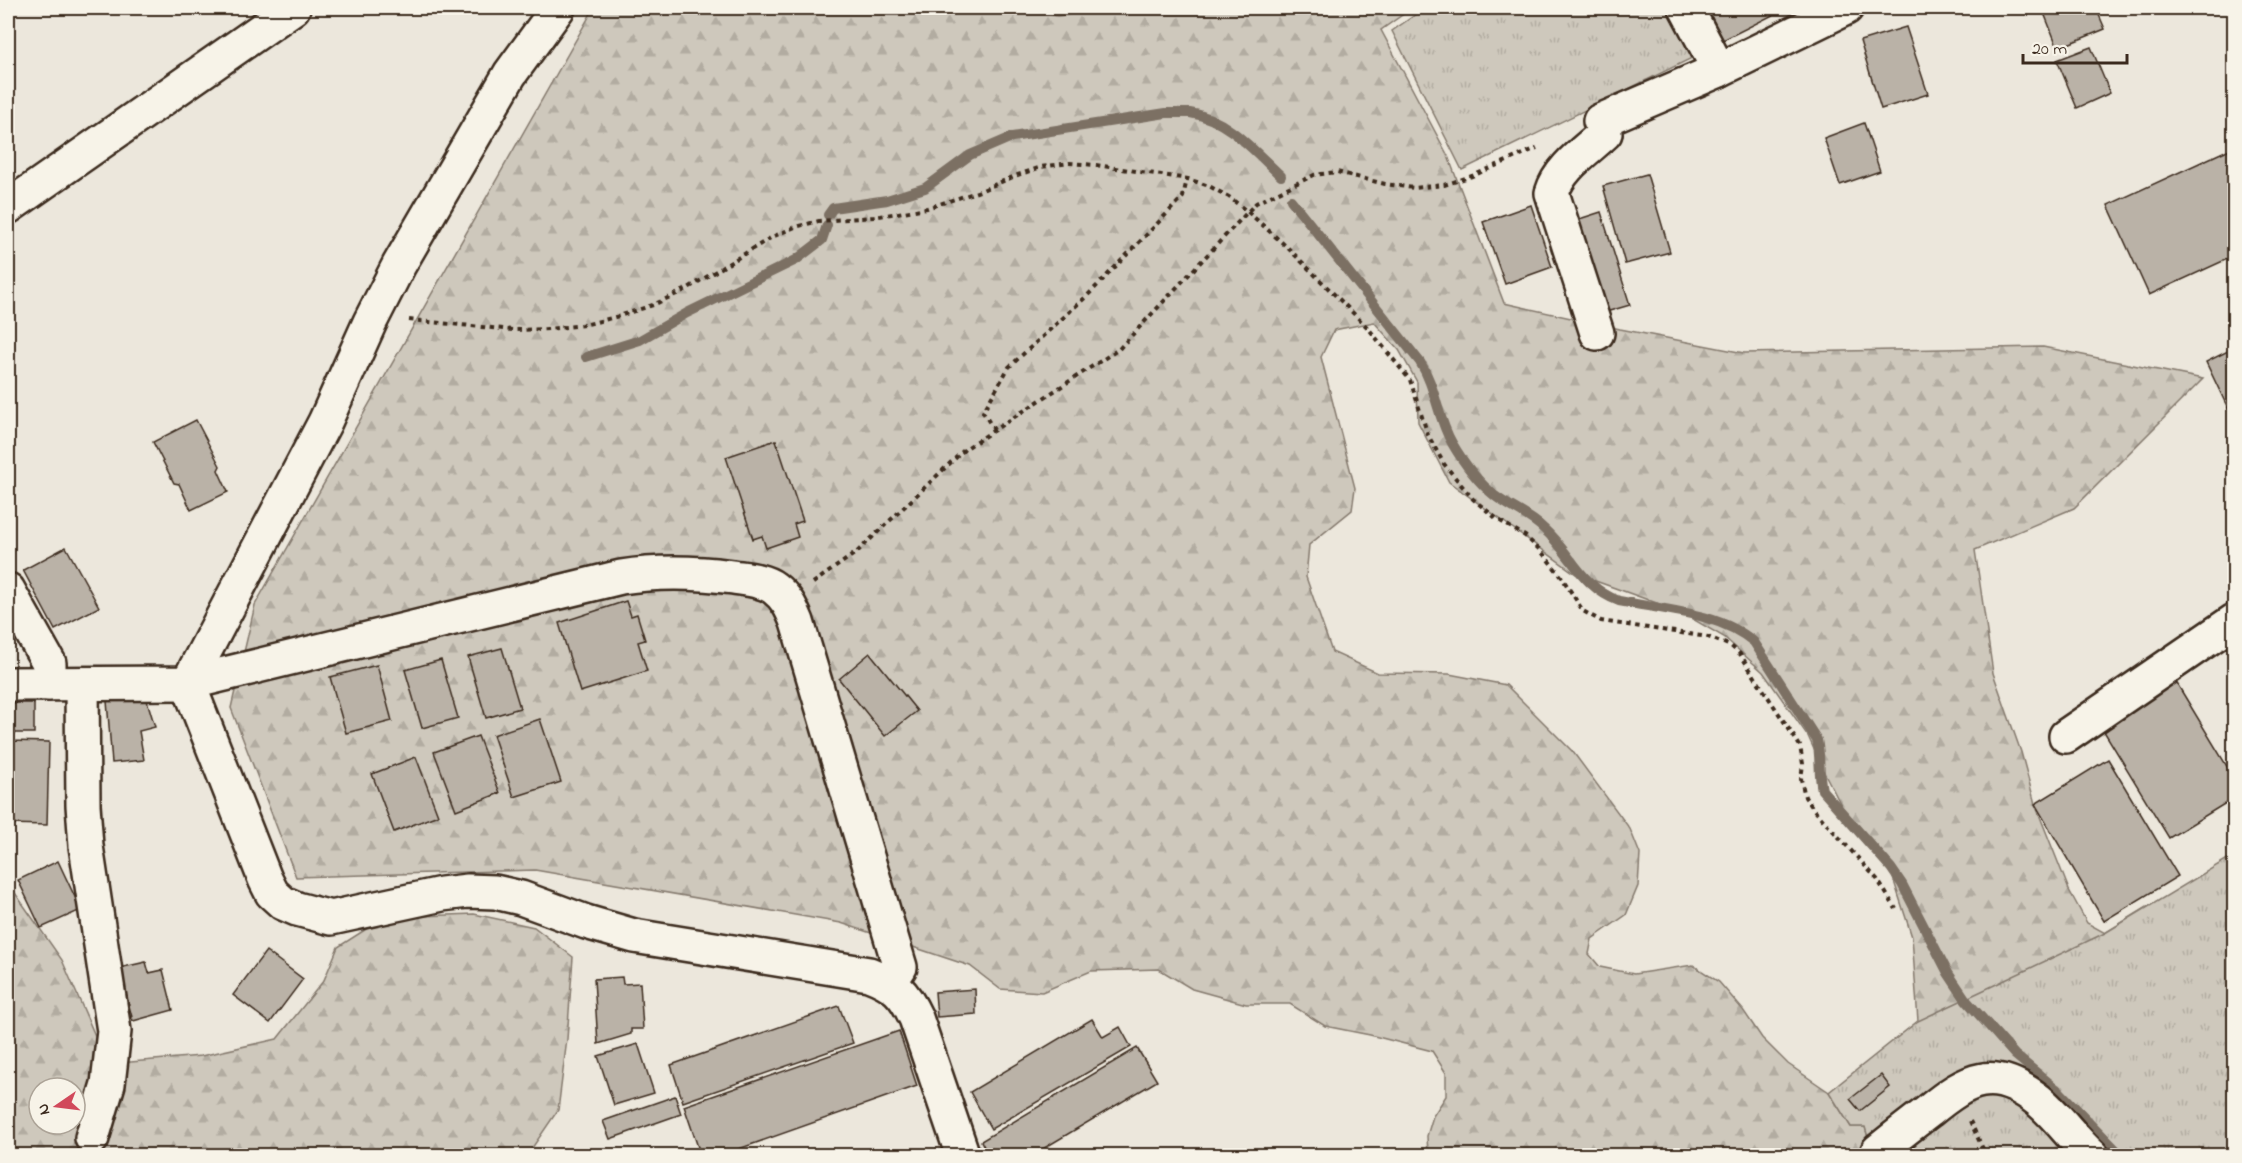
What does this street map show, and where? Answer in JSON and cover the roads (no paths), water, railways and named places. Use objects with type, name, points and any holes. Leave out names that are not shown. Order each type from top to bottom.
[{"type":"street","points":[[8,207],[293,8]]},
{"type":"street","points":[[558,8],[510,74],[399,265],[373,314],[325,422],[188,683],[265,879],[272,892],[283,903],[331,918],[442,894],[468,891],[495,892],[521,898],[586,922],[634,936],[869,974],[890,982],[906,998],[916,1018],[963,1155]]},
{"type":"street","points":[[1686,8],[1719,70]]},
{"type":"street","points":[[1597,333],[1552,193],[1555,182],[1605,133],[1600,121],[1719,70],[1846,8]]},
{"type":"street","points":[[8,684],[188,683],[621,577],[647,573],[699,573],[750,579],[772,586],[788,601],[797,622],[900,967],[890,982]]},
{"type":"street","points":[[8,590],[49,663],[49,684]]},
{"type":"street","points":[[2066,736],[2235,621]]},
{"type":"street","points":[[82,684],[83,805],[86,846],[114,1031],[108,1084],[92,1138]]},
{"type":"street","points":[[1876,1155],[1878,1150],[1951,1093],[1968,1083],[1988,1079],[2008,1081],[2038,1100],[2091,1155]]},
{"type":"waterway","points":[[828,215],[833,208],[887,200],[925,188],[970,155],[1012,137],[1166,113],[1190,113],[1216,122],[1240,137],[1281,176]]},
{"type":"waterway","points":[[1291,200],[1420,362],[1430,382],[1452,443],[1471,471],[1489,490],[1539,524],[1586,579],[1606,595],[1619,601],[1708,618],[1740,632],[1754,642],[1817,740],[1822,790],[1891,868],[1902,884],[1948,973],[1966,1000],[2015,1055],[2059,1091],[2122,1156]]},
{"type":"waterway","points":[[586,357],[640,340],[687,313],[796,260],[822,240],[827,225]]}]
